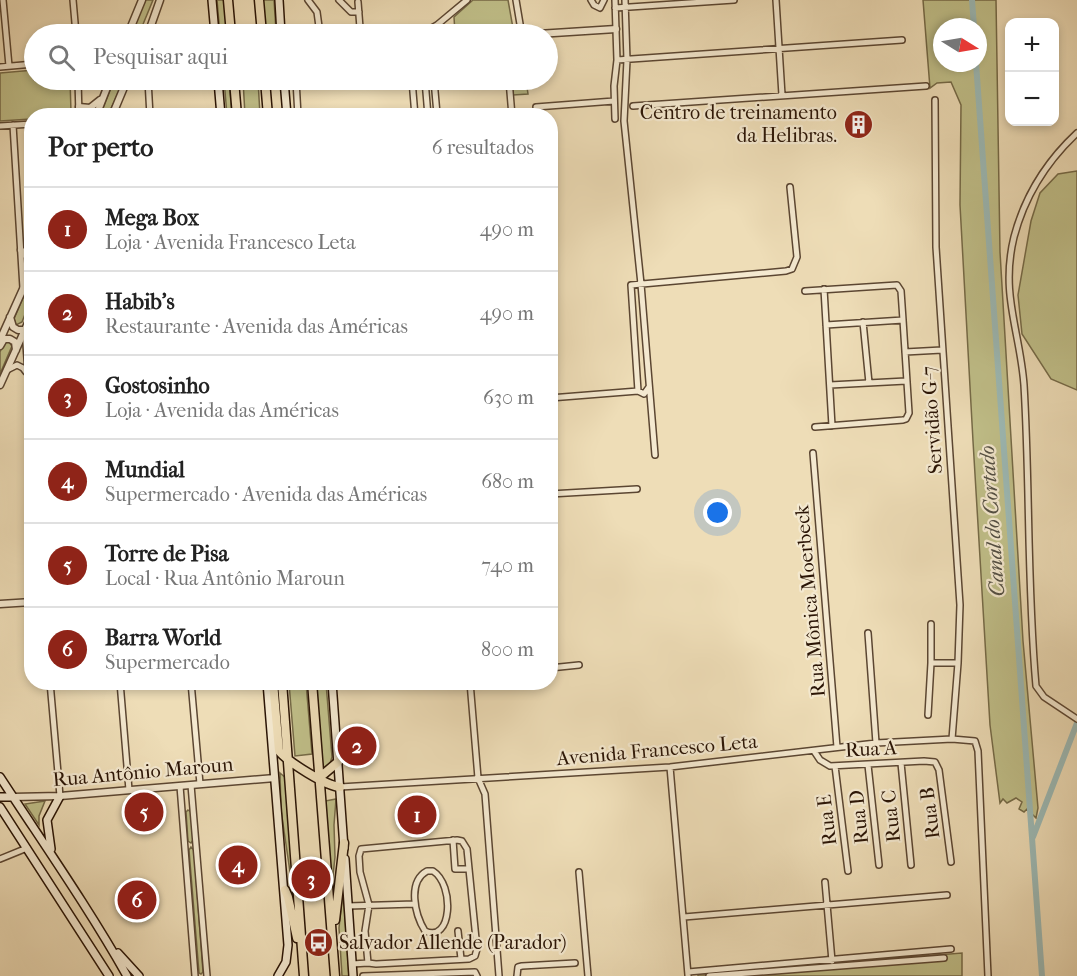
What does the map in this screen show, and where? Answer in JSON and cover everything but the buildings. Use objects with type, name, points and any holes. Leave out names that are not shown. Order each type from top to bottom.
[{"type":"highway","points":[[228,0],[230,24]]},
{"type":"highway","points":[[259,0],[261,24]]},
{"type":"highway","points":[[235,90],[236,108]]},
{"type":"highway","points":[[266,90],[267,108]]},
{"type":"highway","points":[[274,690],[279,751],[288,761],[330,785],[340,787]]},
{"type":"highway","points":[[283,690],[304,976]]},
{"type":"highway","points":[[313,690],[335,976]]},
{"type":"highway","points":[[320,778],[338,762]]},
{"type":"highway","points":[[332,938],[344,843]]},
{"type":"highway","points":[[285,890],[303,957]]},
{"type":"main road","points":[[212,0],[214,24]]},
{"type":"main road","points":[[279,0],[280,24]]},
{"type":"main road","points":[[219,90],[220,108]]},
{"type":"main road","points":[[285,90],[286,108]]},
{"type":"main road","points":[[268,690],[285,890],[288,956],[278,976]]},
{"type":"main road","points":[[333,690],[353,976]]},
{"type":"main road","points":[[0,777],[52,854],[127,976]]},
{"type":"main road","points":[[52,854],[47,820],[60,796]]},
{"type":"main road","points":[[0,797],[13,797]]},
{"type":"main road","points":[[0,807],[109,976]]},
{"type":"main road","points":[[108,942],[139,976]]},
{"type":"street","points":[[3,0],[9,66]]},
{"type":"street","points":[[73,0],[75,24]]},
{"type":"street","points":[[152,24],[160,0]]},
{"type":"street","points":[[308,0],[317,12],[319,24]]},
{"type":"street","points":[[339,0],[351,12],[359,12]]},
{"type":"street","points":[[439,24],[466,0]]},
{"type":"street","points":[[516,0],[520,24]]},
{"type":"street","points":[[591,0],[600,8],[604,0]]},
{"type":"street","points":[[615,0],[617,60],[615,119]]},
{"type":"street","points":[[625,0],[627,60],[624,121],[641,284],[655,455]]},
{"type":"street","points":[[615,8],[734,0]]},
{"type":"street","points":[[777,0],[782,95]]},
{"type":"street","points":[[132,24],[141,1]]},
{"type":"street","points":[[358,2],[360,24]]},
{"type":"street","points":[[558,33],[616,29]]},
{"type":"street","points":[[617,60],[903,40]]},
{"type":"street","points":[[0,67],[24,65]]},
{"type":"street","points":[[633,106],[926,86]]},
{"type":"street","points":[[78,90],[79,107],[94,106],[104,94]]},
{"type":"street","points":[[99,108],[106,90]]},
{"type":"street","points":[[116,108],[124,90]]},
{"type":"street","points":[[149,90],[150,108]]},
{"type":"street","points":[[297,90],[298,108]]},
{"type":"street","points":[[413,90],[414,108]]},
{"type":"street","points":[[426,90],[427,107],[436,106],[435,90]]},
{"type":"street","points":[[510,90],[511,108]]},
{"type":"street","name":"Servidão G-7","points":[[935,100],[934,206],[960,605],[952,739]]},
{"type":"street","points":[[536,107],[614,101]]},
{"type":"street","points":[[0,126],[24,124]]},
{"type":"street","points":[[0,340],[23,289],[13,125]]},
{"type":"street","points":[[1077,133],[1057,152],[1032,188],[1014,236],[1008,280],[1024,385],[1036,686],[1044,697],[1077,719]]},
{"type":"street","points":[[638,391],[631,285],[786,271],[792,268],[797,257],[790,187]]},
{"type":"street","points":[[21,250],[24,254]]},
{"type":"street","points":[[805,291],[897,285],[901,291],[909,413],[906,419],[815,427]]},
{"type":"street","points":[[824,289],[832,426]]},
{"type":"street","points":[[11,313],[11,325],[18,330],[24,330]]},
{"type":"street","points":[[826,325],[903,320]]},
{"type":"street","points":[[863,322],[869,382]]},
{"type":"street","points":[[0,385],[24,332]]},
{"type":"street","points":[[0,346],[4,339],[10,339],[16,345],[15,353]]},
{"type":"street","points":[[905,352],[942,350]]},
{"type":"street","points":[[7,370],[17,365],[24,370]]},
{"type":"street","points":[[830,385],[906,381]]},
{"type":"street","points":[[558,397],[638,391],[644,394],[649,387]]},
{"type":"street","name":"Rua Mônica Moerbeck","points":[[813,453],[837,747]]},
{"type":"street","points":[[558,494],[637,489]]},
{"type":"street","points":[[0,604],[24,602]]},
{"type":"street","points":[[928,715],[931,624]]},
{"type":"street","points":[[868,633],[876,743]]},
{"type":"street","points":[[931,663],[958,663]]},
{"type":"street","points":[[558,667],[579,665]]},
{"type":"street","points":[[51,690],[60,796]]},
{"type":"street","points":[[121,690],[129,790]]},
{"type":"street","points":[[192,690],[200,784]]},
{"type":"street","points":[[471,690],[478,778],[485,794],[499,976]]},
{"type":"street","name":"Avenida Francesco Leta","points":[[340,787],[670,767],[876,743],[952,739],[975,741],[979,762],[988,976]]},
{"type":"street","name":"Rua A","points":[[814,751],[824,764],[836,766],[935,762]]},
{"type":"street","name":"Rua B","points":[[935,762],[939,770],[951,862]]},
{"type":"street","name":"Rua C","points":[[901,763],[911,865]]},
{"type":"street","name":"Rua D","points":[[868,765],[879,865]]},
{"type":"street","name":"Rua E","points":[[836,766],[848,871]]},
{"type":"street","points":[[670,767],[688,974],[951,949]]},
{"type":"street","name":"Rua Antônio Maroun","points":[[13,797],[60,796],[275,778]]},
{"type":"street","points":[[191,785],[207,976]]},
{"type":"street","points":[[180,786],[195,976]]},
{"type":"street","points":[[183,809],[187,807],[193,810]]},
{"type":"street","points":[[453,840],[455,869],[469,870]]},
{"type":"street","points":[[352,964],[461,959],[475,956],[477,950],[466,844],[453,840],[365,847],[359,852],[360,872],[369,905],[365,931],[368,963]]},
{"type":"street","points":[[0,859],[27,848]]},
{"type":"street","points":[[433,871],[442,880],[448,899],[446,921],[438,931],[433,933],[425,930],[415,904],[419,879],[423,873],[433,871]]},
{"type":"street","points":[[346,875],[360,872]]},
{"type":"street","points":[[579,872],[588,976]]},
{"type":"street","points":[[825,882],[832,961]]},
{"type":"street","points":[[684,917],[947,895]]},
{"type":"street","points":[[348,906],[415,904]]},
{"type":"street","points":[[458,931],[461,959]]},
{"type":"street","points":[[709,976],[944,958]]},
{"type":"street","points":[[517,976],[516,970],[522,966],[575,963]]},
{"type":"street","points":[[832,968],[832,976]]},
{"type":"street","points":[[365,976],[475,972],[477,976]]},
{"type":"shaded area","points":[[145,0],[153,0],[143,24],[135,24]]},
{"type":"shaded area","points":[[217,0],[226,0],[227,24],[219,24]]},
{"type":"shaded area","points":[[262,0],[274,0],[276,24],[264,24]]},
{"type":"shaded area","points":[[473,0],[508,0],[512,24],[454,24],[454,17]]},
{"type":"shaded area","points":[[923,0],[996,0],[1000,252],[1023,641],[1038,808],[1036,818],[1027,809],[1024,812],[1019,809],[1022,802],[1016,798],[1007,803],[1003,799],[1000,803],[990,725],[973,441],[960,205],[961,105],[951,82],[937,83],[930,88]]},
{"type":"shaded area","points":[[24,71],[24,90],[70,90],[71,108],[24,108],[24,119],[0,121],[0,73]]},
{"type":"shaded area","points":[[110,90],[119,90],[111,108],[103,108]]},
{"type":"shaded area","points":[[225,90],[230,90],[231,108],[226,108]]},
{"type":"shaded area","points":[[244,90],[259,90],[260,108],[245,108]]},
{"type":"shaded area","points":[[512,90],[527,90],[528,94],[513,95]]},
{"type":"shaded area","points":[[1077,171],[1077,390],[1051,379],[1022,334],[1018,295],[1031,221],[1040,193],[1058,174]]},
{"type":"shaded area","points":[[24,295],[22,322],[16,325],[14,319]]},
{"type":"shaded area","points":[[8,341],[12,346],[0,374],[0,352],[4,343]]},
{"type":"shaded area","points":[[290,690],[307,690],[312,754],[295,756]]},
{"type":"shaded area","points":[[317,690],[327,690],[332,757],[329,767],[323,770]]},
{"type":"shaded area","points":[[280,773],[287,779],[296,913],[281,810]]},
{"type":"shaded area","points":[[336,799],[335,857],[331,894],[325,801]]},
{"type":"shaded area","points":[[45,801],[39,816],[39,825],[25,804]]},
{"type":"shaded area","points":[[188,810],[191,812],[193,840],[191,843],[188,841],[186,812]]},
{"type":"shaded area","points":[[191,847],[194,850],[203,972],[201,974],[199,973],[189,850]]},
{"type":"shaded area","points":[[343,889],[349,976],[342,976],[339,928]]},
{"type":"shaded area","points":[[962,953],[962,976],[698,976],[698,974]]},
{"type":"waterway","name":"Canal do Cortado","points":[[972,0],[973,18]]},
{"type":"waterway","name":"Canal do Cortado","points":[[977,72],[1042,976]]},
{"type":"waterway","points":[[1033,837],[1077,723]]},
{"type":"place","name":"Centro de treinamento da Helibras.","points":[[858,124]]},
{"type":"place","name":"Habib's","points":[[357,746]]},
{"type":"place","name":"Torre de Pisa","points":[[144,812]]},
{"type":"place","name":"Mega Box","points":[[417,815]]},
{"type":"place","name":"Mundial","points":[[238,865]]},
{"type":"place","name":"Gostosinho","points":[[311,879]]},
{"type":"place","name":"Barra World","points":[[137,900]]},
{"type":"place","name":"Salvador Allende (Parador)","points":[[318,942]]}]
